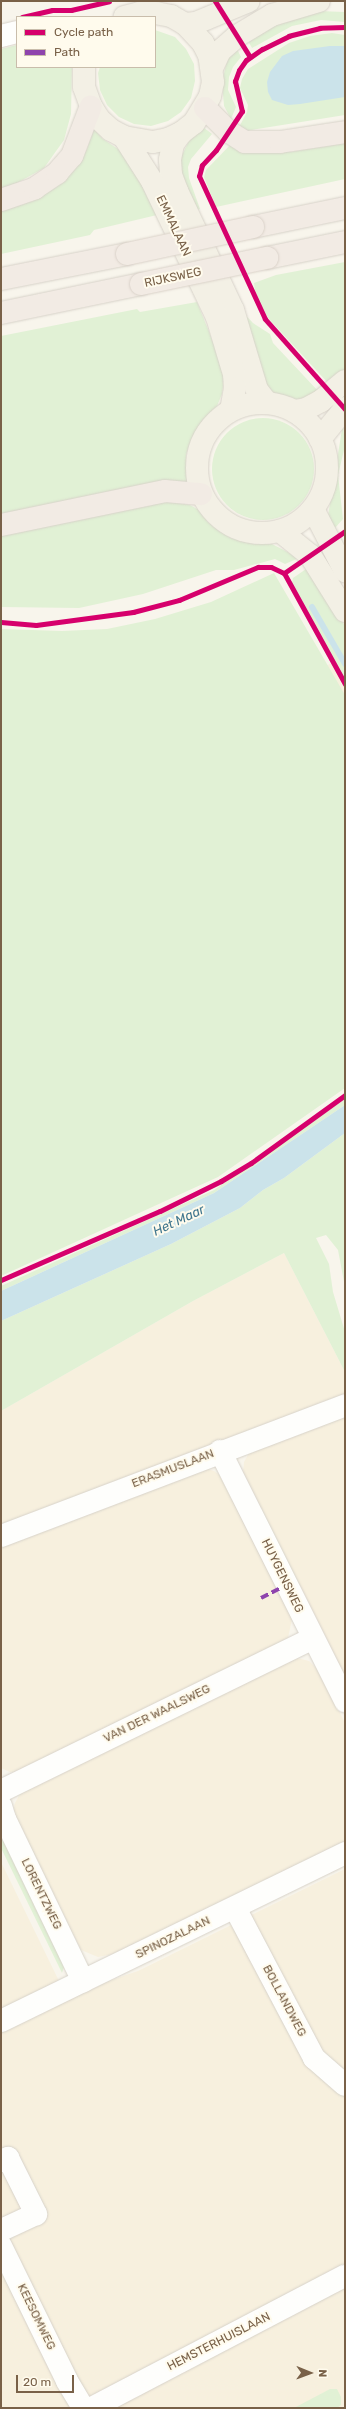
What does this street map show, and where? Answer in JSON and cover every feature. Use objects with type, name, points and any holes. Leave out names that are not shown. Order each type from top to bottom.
[{"type":"highway","points":[[1,200],[35,188],[57,173],[72,156],[91,106]]},
{"type":"highway","points":[[205,108],[229,132],[245,142],[266,143],[294,141],[345,132]]},
{"type":"highway","points":[[1,279],[345,208]]},
{"type":"highway","name":"RIJKSWEG","points":[[1,313],[345,242]]},
{"type":"highway","points":[[1,525],[165,491],[201,494]]},
{"type":"main road","points":[[185,24],[196,23],[249,1]]},
{"type":"main road","points":[[84,68],[84,87],[91,106],[99,119],[111,130],[124,137],[153,142],[181,133],[194,123],[205,108],[210,96],[212,68],[220,51],[237,36],[272,15],[319,1]]},
{"type":"main road","points":[[128,16],[140,13],[156,13],[171,16],[185,24],[203,43],[212,68]]},
{"type":"main road","name":"EMMALAAN","points":[[181,133],[173,144],[170,160],[172,175],[177,191],[233,310],[257,390],[267,403]]},
{"type":"main road","name":"EMMALAAN","points":[[124,137],[152,181],[217,317],[234,374],[235,388],[231,410]]},
{"type":"main road","points":[[294,411],[306,409],[321,401],[345,381]]},
{"type":"main road","points":[[267,403],[294,411],[309,423],[320,439],[327,463],[326,476],[324,488],[313,509],[297,523],[280,531],[256,534],[232,527],[213,512],[201,494],[196,469],[200,445],[213,425],[231,410],[249,404],[267,403]]},
{"type":"main road","points":[[320,439],[345,408]]},
{"type":"main road","points":[[313,509],[345,571]]},
{"type":"main road","points":[[280,531],[310,555],[345,611]]},
{"type":"street","points":[[1,36],[16,32]]},
{"type":"street","points":[[294,141],[329,126],[345,123]]},
{"type":"street","name":"ERASMUSLAAN","points":[[1,1536],[220,1451],[345,1405]]},
{"type":"street","name":"HUYGENSWEG","points":[[220,1451],[345,1701]]},
{"type":"street","name":"VAN DER WAALSWEG","points":[[1,1791],[313,1638]]},
{"type":"street","name":"LORENTZWEG","points":[[1,1806],[5,1820],[84,1981]]},
{"type":"street","name":"SPINOZALAAN","points":[[1,2021],[345,1853]]},
{"type":"street","name":"BOLLANDWEG","points":[[235,1908],[314,2058],[336,2065],[345,2085]]},
{"type":"street","points":[[1,2161],[8,2158],[36,2214],[1,2230]]},
{"type":"street","name":"KEESOMWEG","points":[[1,2246],[67,2381],[83,2408]]},
{"type":"street","name":"HEMSTERHUISLAAN","points":[[92,2408],[345,2276]]},
{"type":"shaded area","points":[[345,655],[345,715],[316,672]]},
{"type":"shaded area","points":[[284,1253],[345,1372],[345,1397],[1,1527],[1,1411],[193,1301]]},
{"type":"shaded area","points":[[345,1412],[345,1683],[243,1473],[244,1462],[250,1451]]},
{"type":"shaded area","points":[[204,1468],[214,1471],[221,1476],[292,1619],[288,1638],[285,1642],[21,1772],[10,1772],[1,1768],[1,1544]]},
{"type":"shaded area","points":[[297,1658],[309,1661],[319,1671],[345,1723],[345,1841],[113,1954],[98,1957],[81,1950],[13,1812],[15,1803],[21,1792]]},
{"type":"shaded area","points":[[1,1862],[58,1979],[80,1991],[138,1971],[345,1869],[345,2408],[1,2408]]},
{"type":"green space","points":[[318,11],[345,12],[345,22],[321,20],[292,26],[252,48],[247,39],[269,26]]},
{"type":"green space","points":[[156,30],[175,37],[186,49],[194,64],[195,81],[191,98],[181,112],[168,121],[151,126],[134,124],[119,117],[107,105],[100,90],[98,73],[100,68],[156,68]]},
{"type":"green space","points":[[332,33],[345,35],[345,115],[245,131],[238,129],[247,112],[248,105],[240,88],[242,79],[248,69],[289,43],[310,36]]},
{"type":"green space","points":[[16,45],[16,68],[72,68],[71,114],[64,140],[44,168],[1,192],[1,49]]},
{"type":"green space","points":[[236,47],[241,57],[233,67],[229,77],[228,90],[236,107],[231,119],[224,106],[222,82],[228,56]]},
{"type":"green space","points":[[203,127],[212,134],[191,159],[188,167],[189,178],[200,209],[193,211],[183,190],[179,161],[189,141]]},
{"type":"green space","points":[[94,129],[103,139],[130,157],[157,215],[94,230],[90,235],[1,254],[1,209],[77,165],[87,149]]},
{"type":"green space","points":[[345,143],[345,179],[216,207],[204,177],[206,170],[231,144],[251,151],[290,152]]},
{"type":"green space","points":[[345,262],[345,369],[328,383],[269,319],[256,300],[254,283],[276,275]]},
{"type":"green space","points":[[197,302],[222,364],[224,380],[222,394],[217,406],[200,425],[191,440],[186,455],[187,482],[174,482],[1,518],[1,336],[137,309],[140,312]]},
{"type":"green space","points":[[234,303],[253,323],[270,334],[273,343],[319,392],[302,401],[277,395],[269,389],[254,365]]},
{"type":"green space","points":[[263,418],[283,422],[299,433],[310,449],[314,469],[310,489],[299,505],[283,516],[263,520],[243,516],[227,505],[216,489],[212,469],[216,449],[227,433],[243,422]]},
{"type":"green space","points":[[343,423],[345,446],[338,475],[343,519],[335,528],[328,516]]},
{"type":"green space","points":[[166,501],[190,505],[199,510],[208,522],[229,537],[255,544],[272,544],[299,558],[285,564],[275,559],[234,570],[216,570],[143,594],[79,608],[1,607],[1,536]]},
{"type":"green space","points":[[309,567],[345,626],[345,679],[296,593],[292,583],[293,578]]},
{"type":"green space","points":[[274,573],[345,695],[345,1088],[218,1177],[1,1276],[1,629],[62,631],[107,629],[155,619],[211,602]]},
{"type":"green space","points":[[345,1099],[345,1105],[214,1193],[1,1291],[1,1286],[214,1190]]},
{"type":"green space","points":[[345,1133],[345,1287],[338,1250],[326,1235],[316,1238],[329,1264],[333,1292],[345,1332],[345,1372],[284,1253],[193,1301],[1,1411],[1,1321],[171,1244],[240,1208],[263,1190],[284,1178]]},
{"type":"green space","points":[[1,1826],[65,1964],[62,1973],[1,1848]]},
{"type":"green space","points":[[330,2389],[337,2389],[341,2397],[341,2405],[337,2408],[294,2408]]},
{"type":"water","points":[[330,46],[345,46],[345,97],[288,105],[272,100],[268,92],[267,82],[270,72],[282,56],[293,51]]},
{"type":"water","name":"Het Maar","points":[[345,1105],[345,1133],[284,1178],[263,1190],[240,1208],[171,1244],[1,1321],[1,1291],[214,1193]]},
{"type":"waterway","points":[[312,607],[345,664]]},
{"type":"marked path","points":[[261,1598],[287,1585]]},
{"type":"cycle path","points":[[26,16],[52,10],[71,10],[109,1]]},
{"type":"cycle path","points":[[215,1],[250,57]]},
{"type":"cycle path","points":[[345,27],[320,28],[289,36],[262,49],[246,60],[239,70],[235,81],[242,111],[216,150],[202,165],[199,176],[265,319],[345,409]]},
{"type":"cycle path","points":[[284,573],[345,531]]},
{"type":"cycle path","points":[[1,622],[36,625],[133,612],[179,600],[258,567],[271,567],[284,573]]},
{"type":"cycle path","points":[[284,573],[345,684]]},
{"type":"cycle path","points":[[1,1280],[160,1211],[221,1181],[251,1163],[345,1095]]}]
